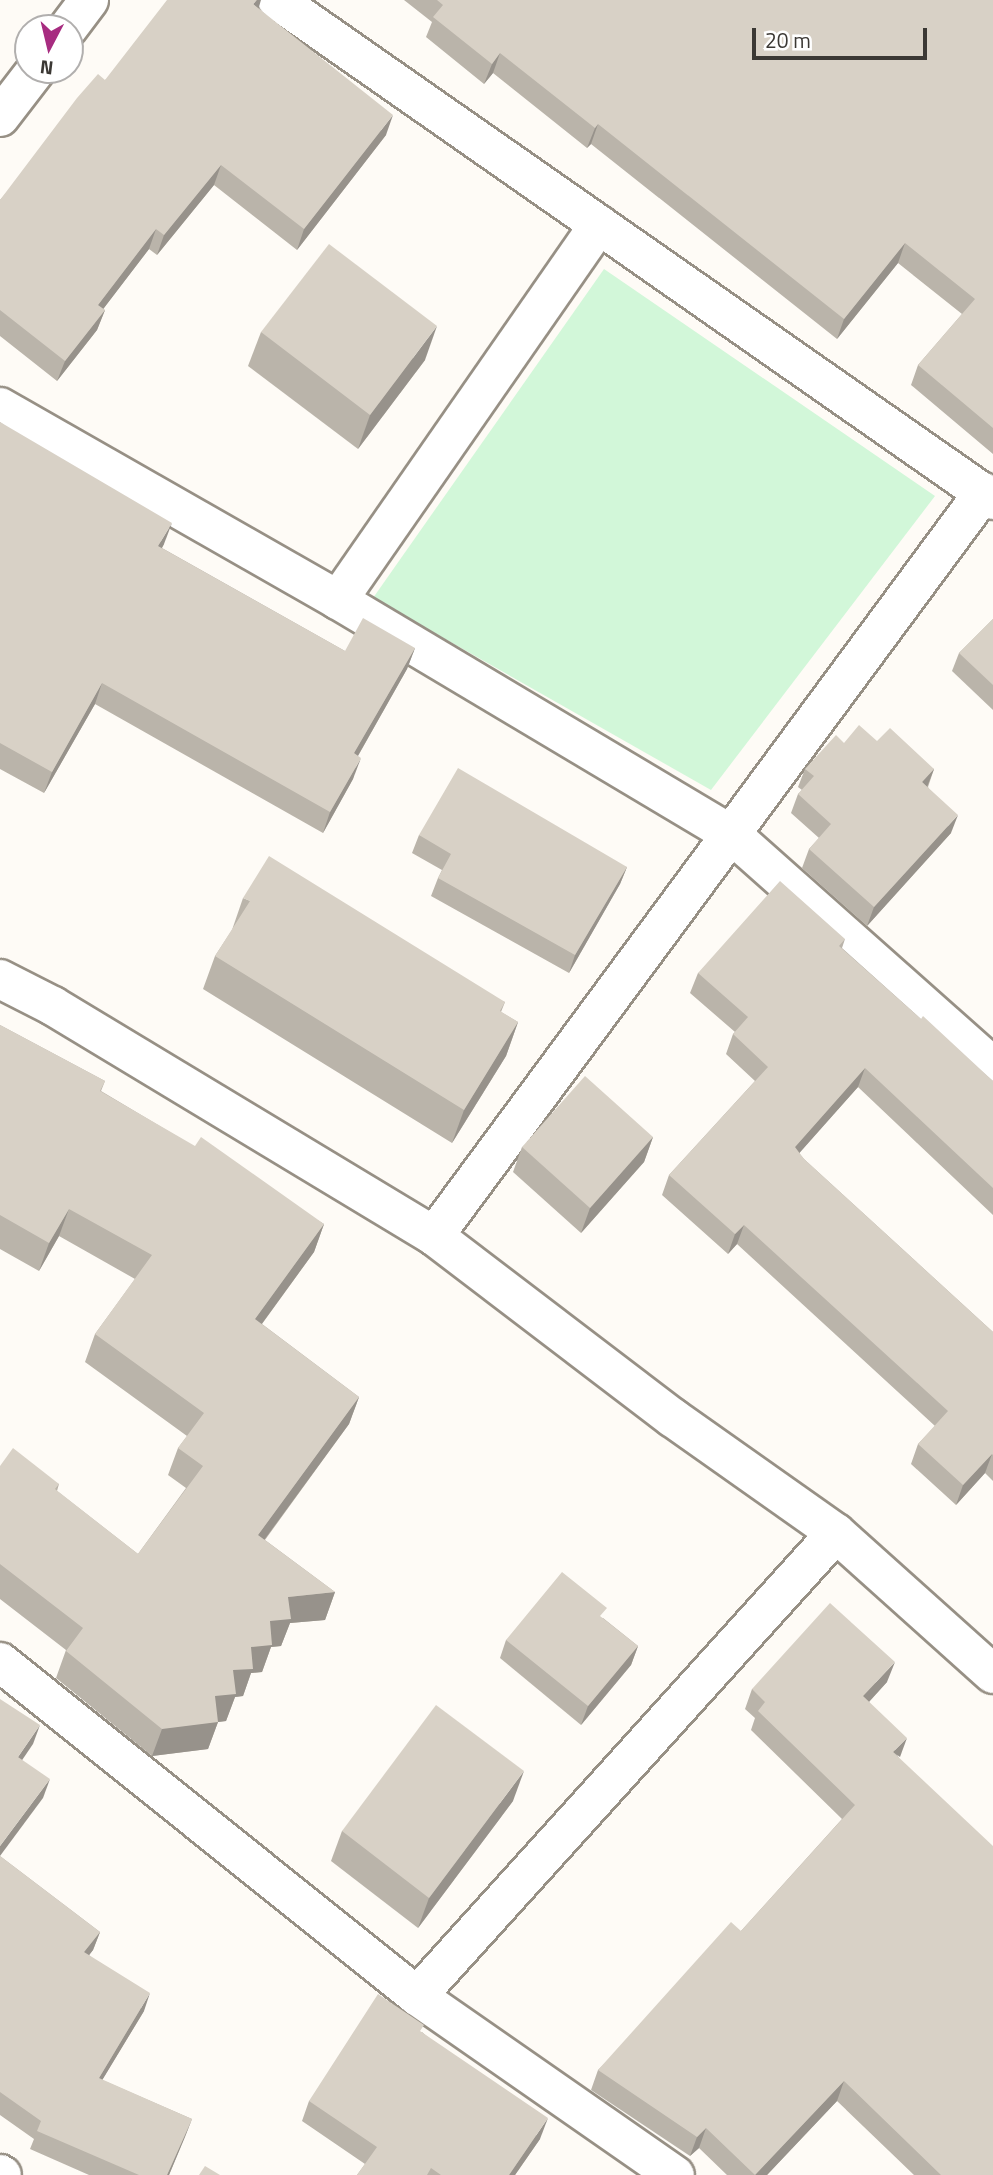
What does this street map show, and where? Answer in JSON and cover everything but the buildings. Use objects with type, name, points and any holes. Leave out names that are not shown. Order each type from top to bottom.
[{"type":"street","points":[[277,0],[988,496],[731,834],[434,1236]]},
{"type":"street","points":[[0,117],[25,84]]},
{"type":"street","points":[[338,600],[599,225]]},
{"type":"street","points":[[0,407],[338,600],[731,834],[993,1067]]},
{"type":"street","points":[[0,979],[53,1006],[434,1236],[673,1418],[836,1533],[993,1674]]},
{"type":"street","points":[[417,1996],[836,1533]]},
{"type":"street","points":[[0,1662],[417,1996],[675,2175]]},
{"type":"green space","points":[[604,269],[935,496],[711,790],[373,598]]}]
